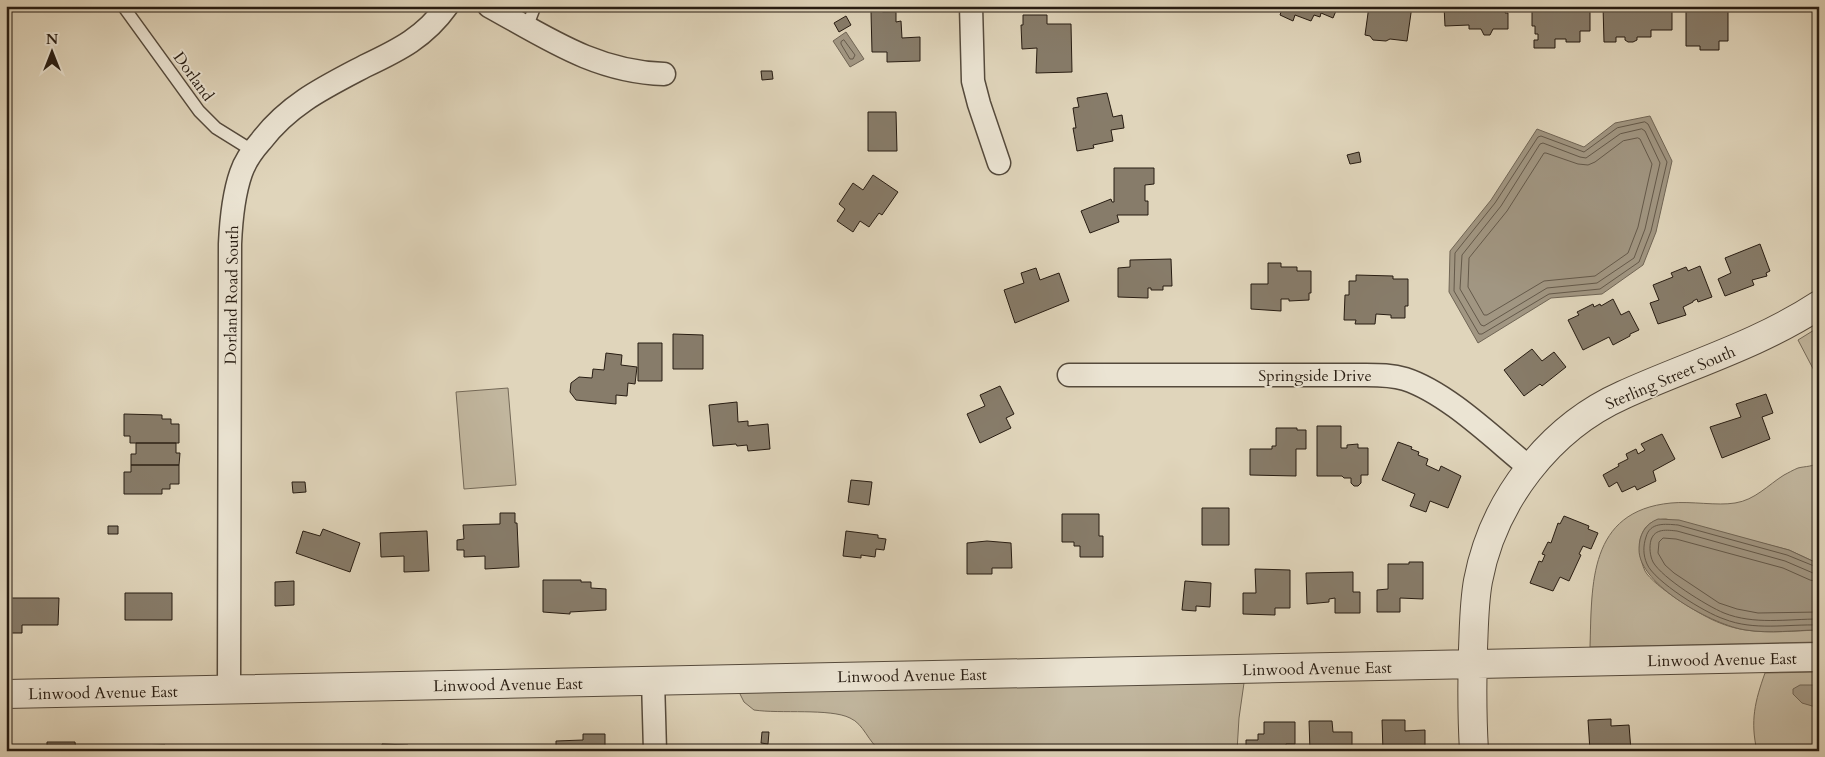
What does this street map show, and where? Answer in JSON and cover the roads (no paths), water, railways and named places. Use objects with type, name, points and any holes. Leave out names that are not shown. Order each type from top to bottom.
[{"type":"street","name":"Dorland Road South","points":[[229,690],[230,244],[235,197],[241,172],[253,151],[274,124],[297,104],[320,89],[404,47],[436,21],[447,6]]},
{"type":"street","points":[[489,6],[592,60],[620,69],[664,74]]},
{"type":"street","points":[[970,6],[973,81],[999,162]]},
{"type":"street","name":"Sterling Street South","points":[[1474,751],[1473,664],[1475,605],[1478,580],[1499,517],[1530,468],[1562,435],[1588,414],[1606,403],[1752,342],[1780,329],[1819,305]]},
{"type":"street","name":"Springside Drive","points":[[1069,375],[1366,375],[1402,378],[1424,387],[1444,399],[1530,468]]},
{"type":"street","name":"Linwood Avenue East","points":[[6,694],[1819,657]]},
{"type":"street","points":[[653,680],[655,751]]},
{"type":"lane","name":"Dorland","points":[[123,6],[199,111],[216,128],[253,151]]},
{"type":"lane","points":[[527,27],[536,6]]},
{"type":"water","points":[[846,32],[864,59],[850,67],[833,41]]},
{"type":"water","points":[[1650,116],[1672,161],[1656,232],[1643,265],[1602,294],[1551,298],[1478,343],[1449,292],[1450,251],[1491,200],[1537,129],[1584,147],[1615,123]]},
{"type":"water","points":[[1658,519],[1679,520],[1789,550],[1819,564],[1819,630],[1773,632],[1746,630],[1716,621],[1680,602],[1651,576],[1642,563],[1639,549],[1640,539],[1646,527]]},
{"type":"water","points":[[1800,685],[1819,685],[1819,708],[1802,703],[1793,694],[1793,689]]}]
